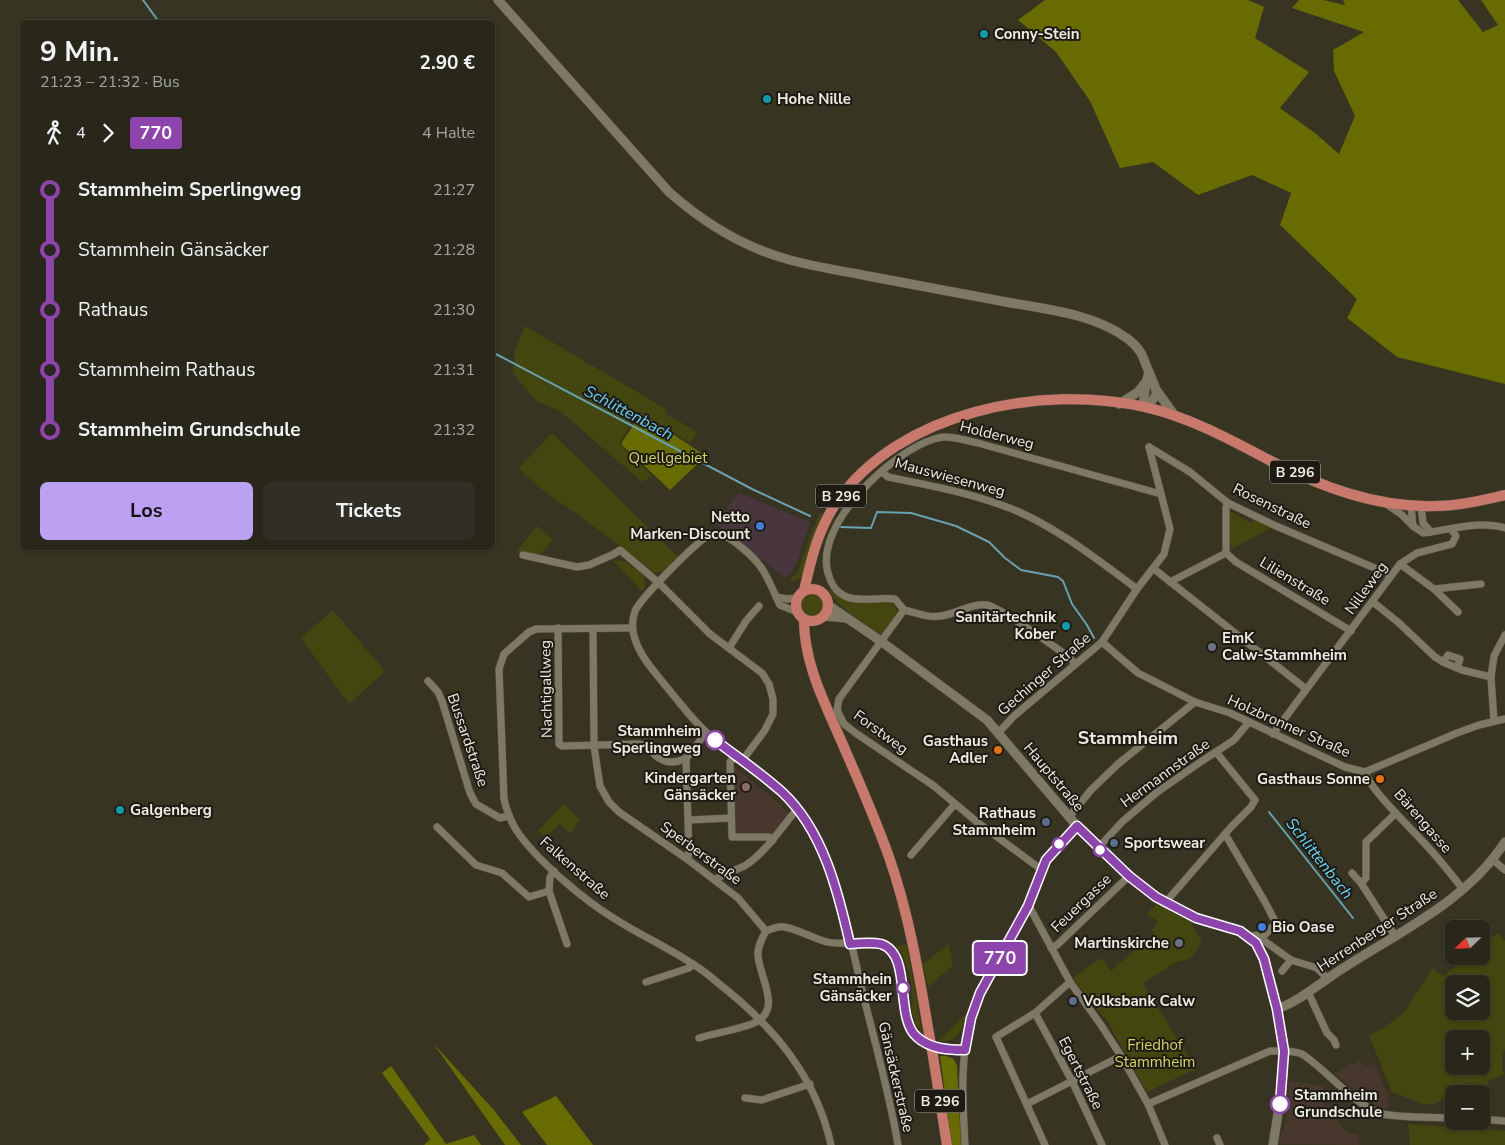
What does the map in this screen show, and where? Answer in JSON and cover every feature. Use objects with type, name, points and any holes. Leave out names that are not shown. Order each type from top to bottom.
[{"type":"main road","name":"B 296","points":[[947,1145],[912,935],[895,874],[814,676],[807,645],[811,632],[796,602],[801,594],[811,557],[821,531],[836,503],[852,483],[890,450],[915,434],[946,421],[978,411],[1019,403],[1059,400],[1143,407],[1175,416],[1222,436],[1323,486],[1385,503],[1438,506],[1468,503],[1505,495]]},
{"type":"main road","name":"B 296","points":[[811,557],[816,589],[825,595],[828,605]]},
{"type":"main road","points":[[801,594],[816,589]]},
{"type":"main road","points":[[804,618],[821,619],[828,605]]},
{"type":"street","points":[[498,0],[669,192],[692,212],[723,233],[789,260],[1090,320],[1116,332],[1136,346],[1146,361],[1157,391],[1175,416]]},
{"type":"street","points":[[1143,407],[1149,372]]},
{"type":"street","points":[[1119,404],[1138,392],[1146,383]]},
{"type":"street","points":[[1143,407],[1156,398],[1157,391]]},
{"type":"street","name":"Holderweg","points":[[904,610],[895,599],[853,599],[843,596],[830,580],[826,566],[826,555],[829,542],[847,508],[860,490],[919,444],[935,438],[946,437],[978,443],[1161,494]]},
{"type":"street","name":"Gechinger Straße","points":[[998,732],[1102,642],[1137,589],[1164,554],[1170,529],[1149,447]]},
{"type":"street","name":"Rosenstraße","points":[[1149,447],[1190,472],[1228,503],[1276,526],[1391,575]]},
{"type":"street","name":"Mauswiesenweg","points":[[882,472],[888,477],[954,490],[1005,506],[1050,528],[1096,558],[1137,589]]},
{"type":"street","points":[[1170,582],[1226,553],[1226,507],[1228,503]]},
{"type":"street","points":[[1385,503],[1423,533],[1473,526],[1499,526],[1505,528]]},
{"type":"street","points":[[1413,526],[1416,506]]},
{"type":"street","points":[[1416,506],[1423,523],[1431,532]]},
{"type":"street","name":"Nilleweg","points":[[1273,734],[1400,564],[1417,553],[1452,544],[1456,536],[1451,529]]},
{"type":"street","points":[[633,628],[636,610],[648,592],[697,544],[707,536],[718,533],[732,540],[758,561],[780,605],[804,618]]},
{"type":"street","points":[[522,555],[577,567],[589,565],[620,550],[658,583],[710,634],[762,673],[769,684],[773,699],[773,714],[765,730],[742,761]]},
{"type":"street","name":"Lilienstraße","points":[[1226,553],[1236,562],[1351,631]]},
{"type":"street","points":[[1400,564],[1434,589],[1458,612]]},
{"type":"street","points":[[1154,569],[1306,689]]},
{"type":"street","points":[[1434,589],[1481,584]]},
{"type":"street","points":[[776,597],[788,599],[801,594]]},
{"type":"street","points":[[1373,602],[1399,623],[1435,657],[1457,668],[1491,677]]},
{"type":"street","name":"Hauptstraße","points":[[828,605],[882,642],[987,720],[1068,817],[1098,848],[1129,876],[1165,903],[1196,918],[1240,931],[1249,937],[1256,935],[1290,960],[1317,968],[1328,979]]},
{"type":"street","points":[[904,610],[932,617],[988,605],[1069,656],[1075,664]]},
{"type":"street","points":[[730,648],[746,621],[759,606]]},
{"type":"street","name":"Forstweg","points":[[904,610],[882,642],[838,698],[837,710],[844,724],[934,786],[1042,870]]},
{"type":"street","name":"Hauptstraße","points":[[824,616],[847,618]]},
{"type":"street","name":"Nachtigallweg","points":[[558,628],[559,744],[565,746],[594,746]]},
{"type":"street","name":"Falkenstraße","points":[[633,628],[536,629],[529,632],[504,654],[499,669],[504,799],[509,816],[518,833],[540,858],[597,907],[693,964],[731,993],[760,1019],[794,1060],[810,1084],[823,1115],[831,1145]]},
{"type":"street","name":"Gänsäckerstraße","points":[[633,628],[640,651],[659,678],[706,732],[782,792],[807,823],[821,849],[831,873],[850,944],[885,1083],[898,1145]]},
{"type":"street","name":"Sperberstraße","points":[[593,629],[594,746],[600,786],[609,802],[738,898],[766,931]]},
{"type":"street","points":[[1494,721],[1491,677],[1494,656],[1505,635]]},
{"type":"street","name":"Holzbronner Straße","points":[[1102,642],[1138,673],[1195,702],[1230,713],[1345,767],[1365,772],[1457,733],[1505,719]]},
{"type":"street","name":"Bussardstraße","points":[[428,681],[438,692],[442,701],[470,793],[476,804],[500,818],[509,816]]},
{"type":"street","points":[[1068,817],[1091,790],[1118,764],[1195,702]]},
{"type":"street","name":"Hermannstraße","points":[[1098,848],[1136,810],[1202,761],[1234,740],[1248,722]]},
{"type":"street","points":[[594,746],[639,744],[648,746],[653,755],[660,760],[674,761],[686,758],[706,732]]},
{"type":"street","points":[[1165,903],[1251,807],[1255,800],[1216,752]]},
{"type":"street","points":[[735,756],[730,762],[732,837],[769,837],[773,840]]},
{"type":"street","points":[[686,758],[690,820],[689,854],[687,859]]},
{"type":"street","name":"Bärengasse","points":[[1365,772],[1366,777],[1396,813],[1429,848],[1462,888]]},
{"type":"street","points":[[911,855],[955,804]]},
{"type":"street","points":[[715,880],[722,874],[746,864],[773,840],[797,809]]},
{"type":"street","points":[[1361,883],[1366,878],[1366,842],[1396,813]]},
{"type":"street","points":[[690,820],[731,818]]},
{"type":"street","points":[[965,1145],[963,1097],[965,1050],[971,1018],[980,993],[1028,906],[1046,860],[1077,826]]},
{"type":"street","points":[[437,827],[476,864],[502,873],[529,897],[549,891]]},
{"type":"street","points":[[1225,834],[1276,923],[1262,939]]},
{"type":"street","name":"Herrenberger Straße","points":[[1277,1009],[1289,1005],[1424,919],[1493,860],[1505,842]]},
{"type":"street","points":[[1493,860],[1505,870]]},
{"type":"street","points":[[554,871],[550,877],[549,891],[567,944]]},
{"type":"street","points":[[1352,873],[1361,883],[1395,936]]},
{"type":"street","name":"Feuergasse","points":[[1052,948],[1058,945],[1129,876]]},
{"type":"street","points":[[1028,906],[1070,982],[1121,1056],[1148,1104],[1165,1145]]},
{"type":"street","points":[[699,1038],[752,1024],[768,1011],[769,1002],[758,955],[759,943],[766,931],[784,927],[833,944],[881,944],[890,949],[895,955],[899,966],[907,1018],[915,1036],[938,1048],[965,1050]]},
{"type":"street","points":[[1249,937],[1256,943],[1264,959],[1277,1009],[1284,1051],[1281,1095],[1273,1145]]},
{"type":"street","points":[[1282,970],[1290,960]]},
{"type":"street","points":[[646,982],[689,968],[693,964]]},
{"type":"street","points":[[1045,1145],[996,1037],[1035,1013],[1070,982]]},
{"type":"street","points":[[1308,992],[1327,1033],[1336,1045]]},
{"type":"street","name":"Egertstraße","points":[[1035,1013],[1072,1081],[1102,1145]]},
{"type":"street","points":[[1148,1104],[1270,1051],[1284,1051],[1302,1054],[1358,1100],[1384,1114],[1445,1117]]},
{"type":"street","points":[[1026,1104],[1121,1056]]},
{"type":"street","points":[[745,1098],[762,1100],[810,1084]]},
{"type":"street","points":[[1490,1119],[1505,1120]]},
{"type":"shaded area","points":[[739,493],[810,522],[797,562],[793,570],[785,577],[715,523]]},
{"type":"shaded area","name":"Kindergarten Gänsäcker","points":[[732,768],[736,768],[781,805],[789,815],[773,834],[737,835],[733,832]]},
{"type":"shaded area","points":[[1360,1060],[1364,1067],[1374,1063],[1388,1095],[1388,1109],[1375,1105],[1334,1073]]},
{"type":"shaded area","points":[[1289,1081],[1324,1086],[1320,1099],[1347,1132],[1358,1135],[1359,1145],[1278,1144],[1285,1125]]},
{"type":"green space","points":[[1045,0],[1248,0],[1264,7],[1255,38],[1309,72],[1280,108],[1315,133],[1339,154],[1355,116],[1334,71],[1333,50],[1364,32],[1292,8],[1299,0],[1323,0],[1345,5],[1343,0],[1458,0],[1483,32],[1498,25],[1481,0],[1505,0],[1505,384],[1397,357],[1347,318],[1357,299],[1280,225],[1291,193],[1252,175],[1198,195],[1153,162],[1120,168],[1090,101],[1056,52],[1018,20]]},
{"type":"green space","points":[[525,326],[666,409],[665,413],[697,432],[690,443],[640,411],[619,443],[652,476],[642,482],[560,411],[536,401],[513,373],[515,350]]},
{"type":"green space","name":"Quellgebiet","points":[[641,413],[706,456],[670,490],[621,444]]},
{"type":"green space","points":[[552,433],[677,556],[677,560],[665,571],[654,573],[540,488],[519,468]]},
{"type":"green space","points":[[1228,510],[1251,523],[1254,519],[1272,527],[1232,549]]},
{"type":"green space","points":[[820,513],[824,515],[811,545],[805,576],[792,582],[790,580],[798,572]]},
{"type":"green space","points":[[537,526],[553,540],[540,555],[516,552]]},
{"type":"green space","points":[[612,560],[626,562],[643,574],[645,586],[642,591]]},
{"type":"green space","points":[[830,590],[847,601],[892,602],[898,612],[883,635],[879,635],[845,610],[834,598]]},
{"type":"green space","points":[[807,593],[817,593],[824,600],[824,610],[817,617],[807,617],[800,610],[800,600]]},
{"type":"green space","points":[[333,610],[385,671],[349,704],[301,638]]},
{"type":"green space","points":[[564,805],[580,819],[571,834],[559,824],[546,838],[538,831]]},
{"type":"green space","name":"Friedhof Stammheim","points":[[1157,903],[1192,920],[1192,926],[1202,941],[1192,956],[1186,960],[1174,963],[1143,984],[1196,1069],[1147,1092],[1106,1019],[1073,978],[1101,958],[1111,971],[1154,934],[1152,930],[1158,921],[1147,914]]},
{"type":"green space","points":[[1498,933],[1505,941],[1505,1050],[1503,1052],[1502,1065],[1504,1075],[1489,1080],[1488,1085],[1466,1083],[1464,1085],[1445,1085],[1445,1097],[1439,1102],[1435,1102],[1434,1105],[1423,1104],[1392,1092],[1369,1035],[1384,1028],[1403,1013],[1433,968],[1443,976],[1457,965],[1490,965],[1490,939]]},
{"type":"green space","points":[[906,944],[922,1033],[915,1024],[911,1006],[913,1001],[910,977],[902,954],[896,946]]},
{"type":"green space","points":[[949,944],[953,965],[928,987],[923,964]]},
{"type":"green space","points":[[965,1015],[967,1016],[958,1035],[950,1040],[938,1041]]},
{"type":"green space","points":[[433,1043],[493,1109],[521,1145],[505,1145]]},
{"type":"green space","points":[[940,1056],[954,1059],[957,1066],[961,1145],[952,1145]]},
{"type":"green space","points":[[391,1066],[446,1144],[474,1135],[481,1145],[424,1145],[430,1139],[382,1073]]},
{"type":"green space","points":[[556,1096],[593,1145],[547,1145],[522,1112]]},
{"type":"green space","points":[[1408,1124],[1445,1127],[1445,1130],[1505,1131],[1505,1145],[1410,1145]]},
{"type":"waterway","name":"Schlittenbach","points":[[143,0],[158,20]]},
{"type":"waterway","name":"Schlittenbach","points":[[495,354],[752,489],[810,516]]},
{"type":"waterway","name":"Schlittenbach","points":[[841,527],[871,528],[877,512],[911,513],[956,526],[989,542],[1005,558],[1021,570],[1058,577],[1063,581],[1072,604],[1094,638]]},
{"type":"waterway","name":"Schlittenbach","points":[[1269,812],[1353,918]]},
{"type":"bus line","name":"770","points":[[715,740],[782,792],[807,823],[821,849],[834,881],[850,944],[881,944],[890,949],[895,955],[899,966],[907,1018],[915,1036],[938,1048],[965,1050],[971,1018],[980,993],[1028,906],[1046,860],[1077,826],[1129,876],[1165,903],[1196,918],[1240,931],[1256,943],[1264,959],[1277,1009],[1284,1051],[1280,1104]]},
{"type":"place","name":"Conny-Stein","points":[[984,34]]},
{"type":"place","name":"Hohe Nille","points":[[767,99]]},
{"type":"place","name":"Netto Marken-Discount","points":[[760,526]]},
{"type":"place","name":"Sanitärtechnik Kober","points":[[1066,626]]},
{"type":"place","name":"EmK Calw-Stammheim","points":[[1212,647]]},
{"type":"place","name":"Stammheim Sperlingweg","points":[[715,740]]},
{"type":"place","name":"Gasthaus Adler","points":[[998,750]]},
{"type":"place","name":"Gasthaus Sonne","points":[[1380,779]]},
{"type":"place","name":"Kindergarten Gänsäcker","points":[[746,787]]},
{"type":"place","name":"Galgenberg","points":[[120,810]]},
{"type":"place","name":"Rathaus Stammheim","points":[[1046,822]]},
{"type":"place","name":"Sportswear","points":[[1114,843]]},
{"type":"place","name":"Bio Oase","points":[[1262,927]]},
{"type":"place","name":"Martinskirche","points":[[1179,943]]},
{"type":"place","name":"Stammhein Gänsäcker","points":[[903,988]]},
{"type":"place","name":"Volksbank Calw","points":[[1073,1001]]},
{"type":"place","name":"Stammheim Grundschule","points":[[1280,1104]]},
{"type":"district","name":"Stammheim","points":[[1128,738]]}]
